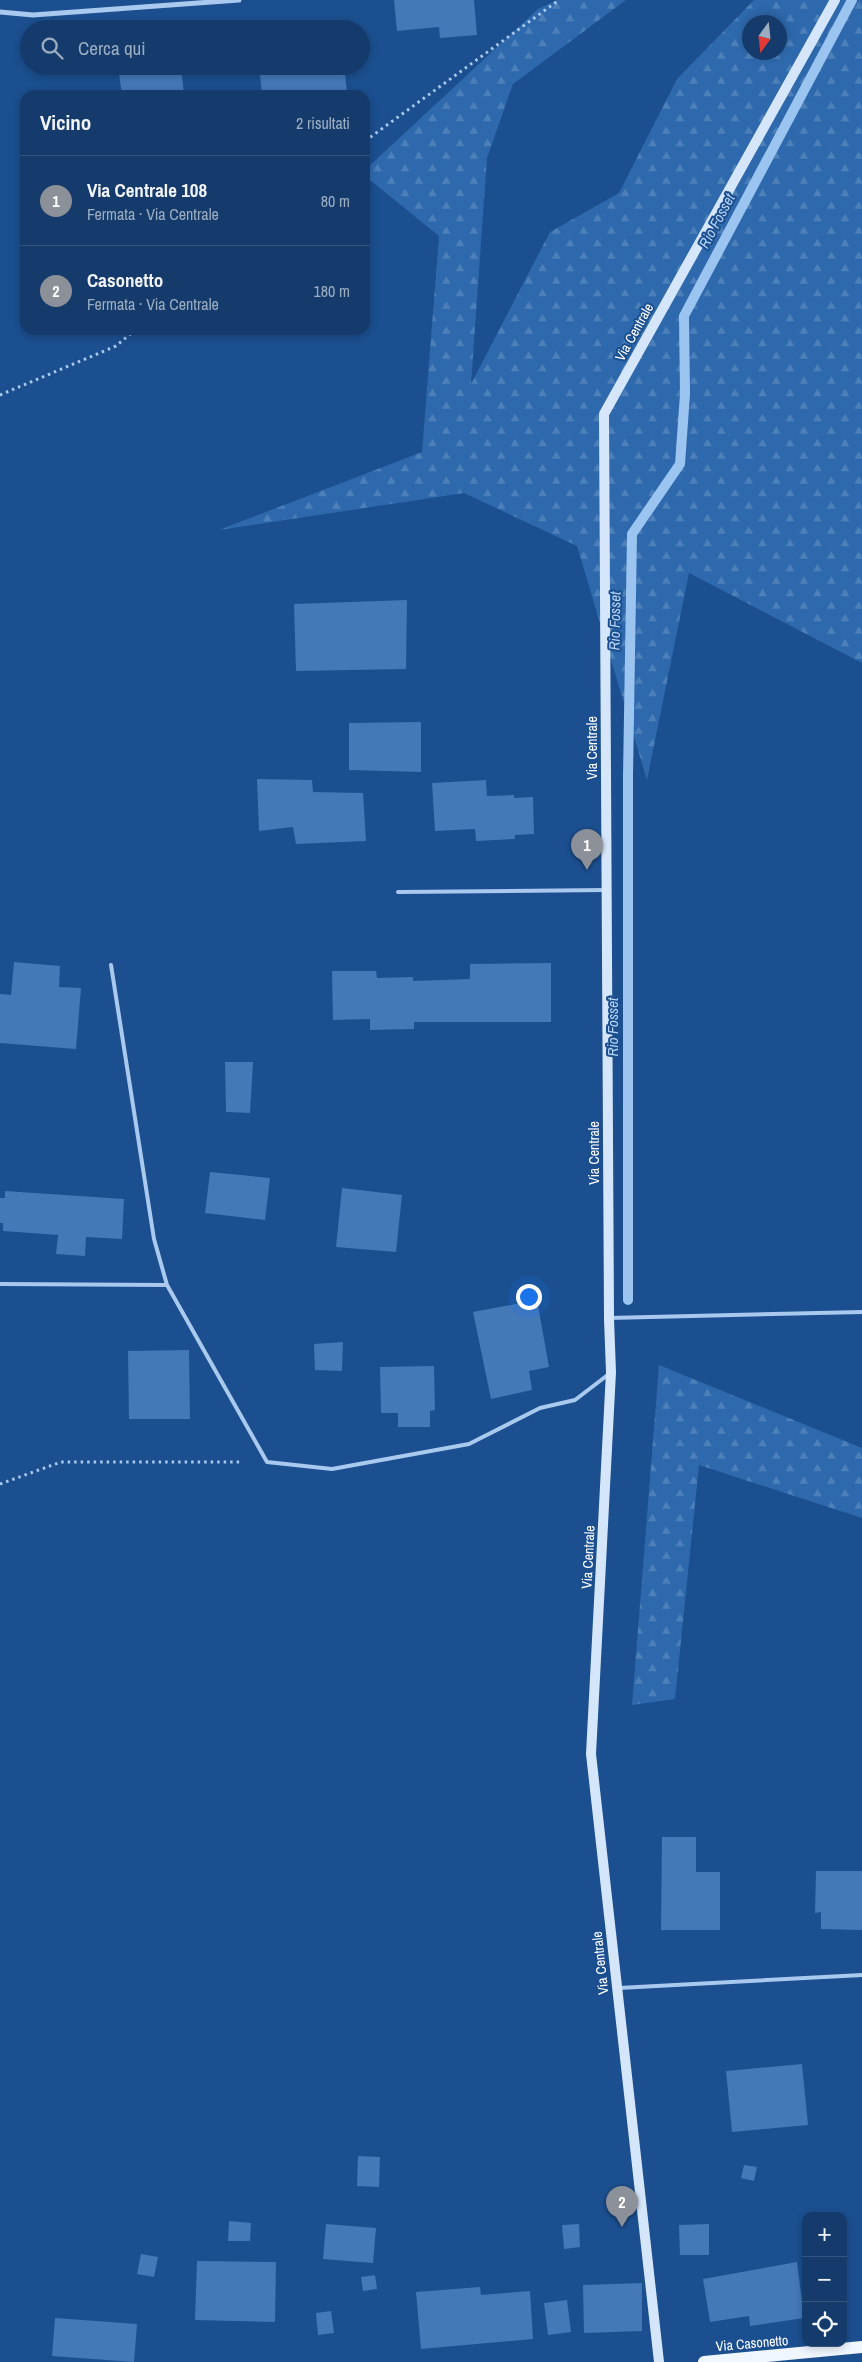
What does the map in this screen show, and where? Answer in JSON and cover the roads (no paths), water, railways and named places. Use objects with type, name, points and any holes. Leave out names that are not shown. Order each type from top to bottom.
[{"type":"main road","name":"Via Casonetto","points":[[704,2362],[862,2347]]},
{"type":"street","points":[[0,12],[33,15],[240,0]]},
{"type":"street","name":"Via Centrale","points":[[659,2362],[591,1754],[611,1372],[609,1318],[604,414],[835,0]]},
{"type":"lane","points":[[398,892],[606,890]]},
{"type":"lane","points":[[110,965],[154,1239],[167,1285],[267,1462],[332,1469],[468,1444],[540,1408],[575,1400],[611,1372]]},
{"type":"lane","points":[[0,1284],[167,1285]]},
{"type":"lane","points":[[609,1318],[862,1312]]},
{"type":"lane","points":[[617,1988],[862,1975]]},
{"type":"waterway","name":"Rio Fosset","points":[[628,1300],[628,776],[632,534],[680,464],[685,394],[684,316],[852,0]]},
{"type":"place","name":"Via Centrale 108","points":[[587,870]]},
{"type":"place","name":"Casonetto","points":[[622,2227]]}]
